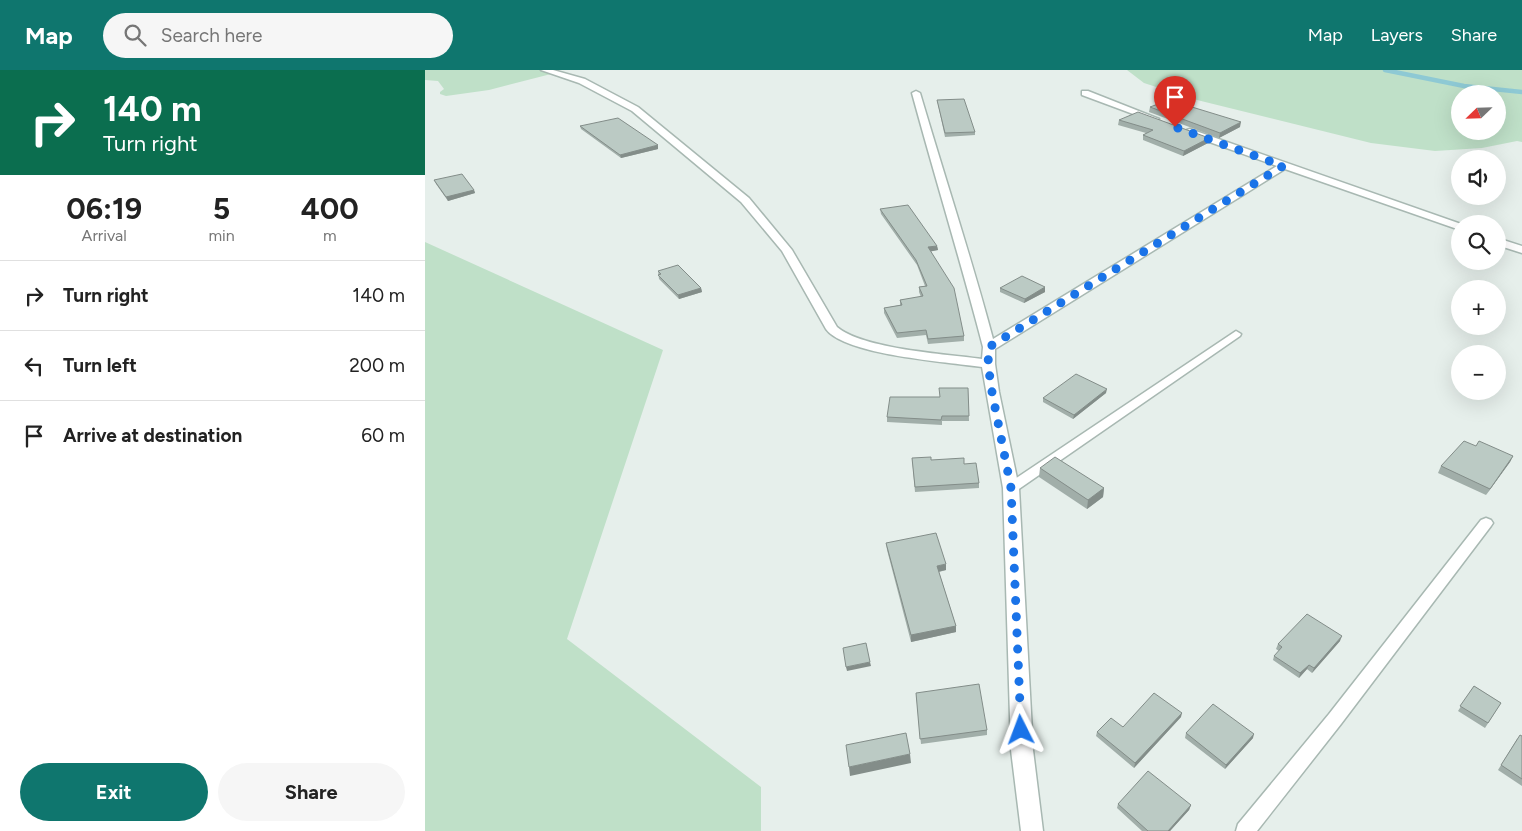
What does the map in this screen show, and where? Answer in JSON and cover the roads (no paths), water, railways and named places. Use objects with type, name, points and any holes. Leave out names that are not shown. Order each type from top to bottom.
[{"type":"street","points":[[545,70],[582,81],[635,109],[745,200],[787,250],[832,329],[840,336],[864,346],[988,364]]},
{"type":"street","points":[[916,92],[946,200],[967,264],[989,347],[988,364],[1011,488],[1022,750],[1032,831]]},
{"type":"street","points":[[1085,93],[1166,123]]},
{"type":"street","points":[[1184,130],[1451,224]]},
{"type":"street","points":[[989,347],[1283,166]]},
{"type":"street","points":[[1506,244],[1522,250]]},
{"type":"lane","points":[[1011,488],[1236,334]]},
{"type":"lane","points":[[1245,831],[1341,712],[1486,523]]},
{"type":"waterway","points":[[1385,70],[1464,86],[1522,92]]}]
